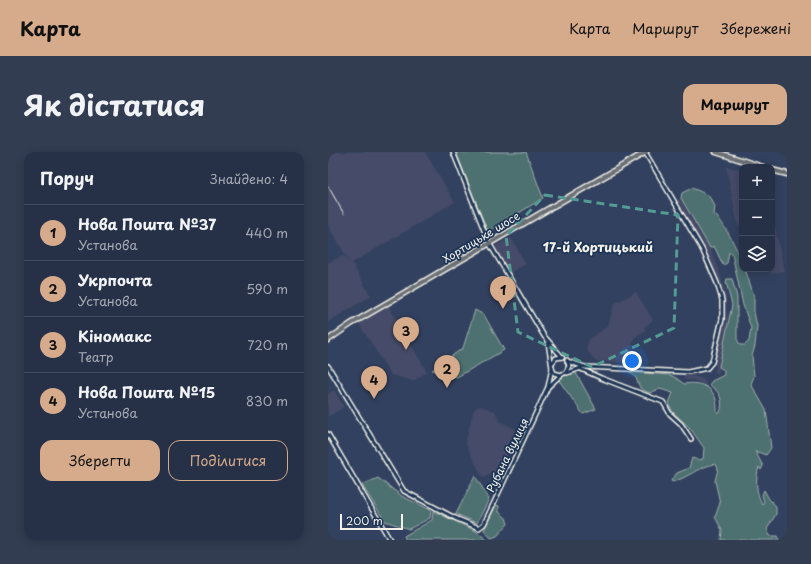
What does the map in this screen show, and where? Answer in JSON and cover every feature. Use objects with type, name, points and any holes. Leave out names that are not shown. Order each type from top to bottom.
[{"type":"main road","name":"Хортицьке шосе","points":[[328,340],[352,324],[645,152]]},
{"type":"main road","points":[[716,152],[754,164]]},
{"type":"main road","points":[[775,171],[787,174]]},
{"type":"street","points":[[453,152],[489,243],[548,341],[562,357],[585,367],[688,372],[707,368],[712,362],[719,334],[722,319],[722,300],[709,261],[645,152]]},
{"type":"street","points":[[548,341],[554,373],[563,374],[585,367]]},
{"type":"street","points":[[552,363],[556,358],[562,357]]},
{"type":"street","points":[[563,374],[569,368],[567,360]]},
{"type":"street","name":"Рубана вулиця","points":[[328,366],[404,491],[442,512],[479,528],[484,524],[548,387],[552,368]]},
{"type":"street","points":[[581,369],[663,402],[670,414],[682,424],[691,439]]},
{"type":"street","name":"Рубана вулиця","points":[[548,387],[563,374]]},
{"type":"street","points":[[328,434],[390,540]]},
{"type":"highlighted area","points":[[545,195],[678,215],[674,328],[592,367],[518,332],[506,236]]},
{"type":"shaded area","points":[[328,152],[425,152],[455,202],[352,263],[371,296],[328,322],[328,263],[344,255],[351,264],[328,226]]},
{"type":"shaded area","points":[[726,166],[739,169],[738,226]]},
{"type":"shaded area","points":[[681,198],[710,248],[719,270],[726,296],[728,319],[719,373],[715,373],[716,365],[713,364],[723,321],[722,297],[715,271],[676,201]]},
{"type":"shaded area","points":[[775,227],[784,271],[772,274],[771,272],[775,272]]},
{"type":"shaded area","points":[[511,238],[526,264],[510,273],[495,246]]},
{"type":"shaded area","points":[[636,292],[653,320],[644,327],[646,330],[635,337],[632,345],[639,360],[638,364],[595,361],[586,349],[589,339],[608,326],[614,304]]},
{"type":"shaded area","points":[[388,305],[427,372],[413,381],[391,375],[359,324]]},
{"type":"shaded area","points":[[683,375],[691,375],[706,380],[705,385],[693,380],[684,380]]},
{"type":"shaded area","points":[[334,390],[344,407],[328,417],[328,394]]},
{"type":"shaded area","points":[[480,406],[495,411],[500,421],[519,431],[498,477],[494,472],[483,478],[465,443],[474,409]]},
{"type":"green space","points":[[456,152],[526,152],[543,198],[488,232]]},
{"type":"green space","points":[[692,188],[708,195],[715,206],[714,214],[723,224],[739,256],[739,272],[746,272],[754,296],[754,312],[757,326],[755,346],[752,356],[754,376],[751,384],[766,410],[771,448],[766,455],[755,451],[763,466],[761,470],[759,467],[757,486],[758,495],[762,504],[764,502],[762,495],[764,490],[769,499],[776,506],[776,514],[767,529],[770,536],[778,536],[779,540],[721,540],[722,530],[715,517],[720,503],[715,481],[718,469],[716,464],[704,467],[672,482],[671,480],[677,473],[689,468],[692,458],[698,460],[703,459],[704,448],[690,428],[672,411],[669,403],[673,393],[660,389],[649,393],[640,388],[636,378],[630,372],[670,375],[684,384],[693,383],[702,385],[710,389],[713,393],[717,405],[717,413],[720,413],[722,404],[720,396],[713,387],[709,385],[712,381],[724,375],[724,370],[719,367],[732,305],[726,282],[727,279],[732,279],[737,297],[737,339],[740,345],[745,345],[749,341],[751,328],[743,305],[732,254],[729,252],[727,263],[723,265],[714,246],[710,248],[681,198],[682,193]]},
{"type":"green space","points":[[475,310],[484,315],[504,350],[457,377],[432,370],[463,348]]},
{"type":"green space","points":[[576,373],[596,409],[583,414],[558,379],[563,376]]},
{"type":"green space","points":[[475,476],[489,499],[477,523],[456,514]]},
{"type":"green space","points":[[378,478],[403,497],[431,510],[430,518],[409,529],[385,521],[362,485]]},
{"type":"green space","points":[[496,505],[499,506],[499,512],[506,518],[508,524],[497,536],[491,538],[484,530]]},
{"type":"green space","points":[[433,511],[476,531],[487,540],[406,540],[404,536],[432,520]]},
{"type":"railway","points":[[328,186],[344,214]]},
{"type":"place","name":"Нова Пошта №37","points":[[503,309]]},
{"type":"place","name":"Кіномакс","points":[[406,350]]},
{"type":"place","name":"Укрпочта","points":[[447,388]]},
{"type":"place","name":"Нова Пошта №15","points":[[374,399]]},
{"type":"district","name":"17-й Хортицький","points":[[598,246]]}]
